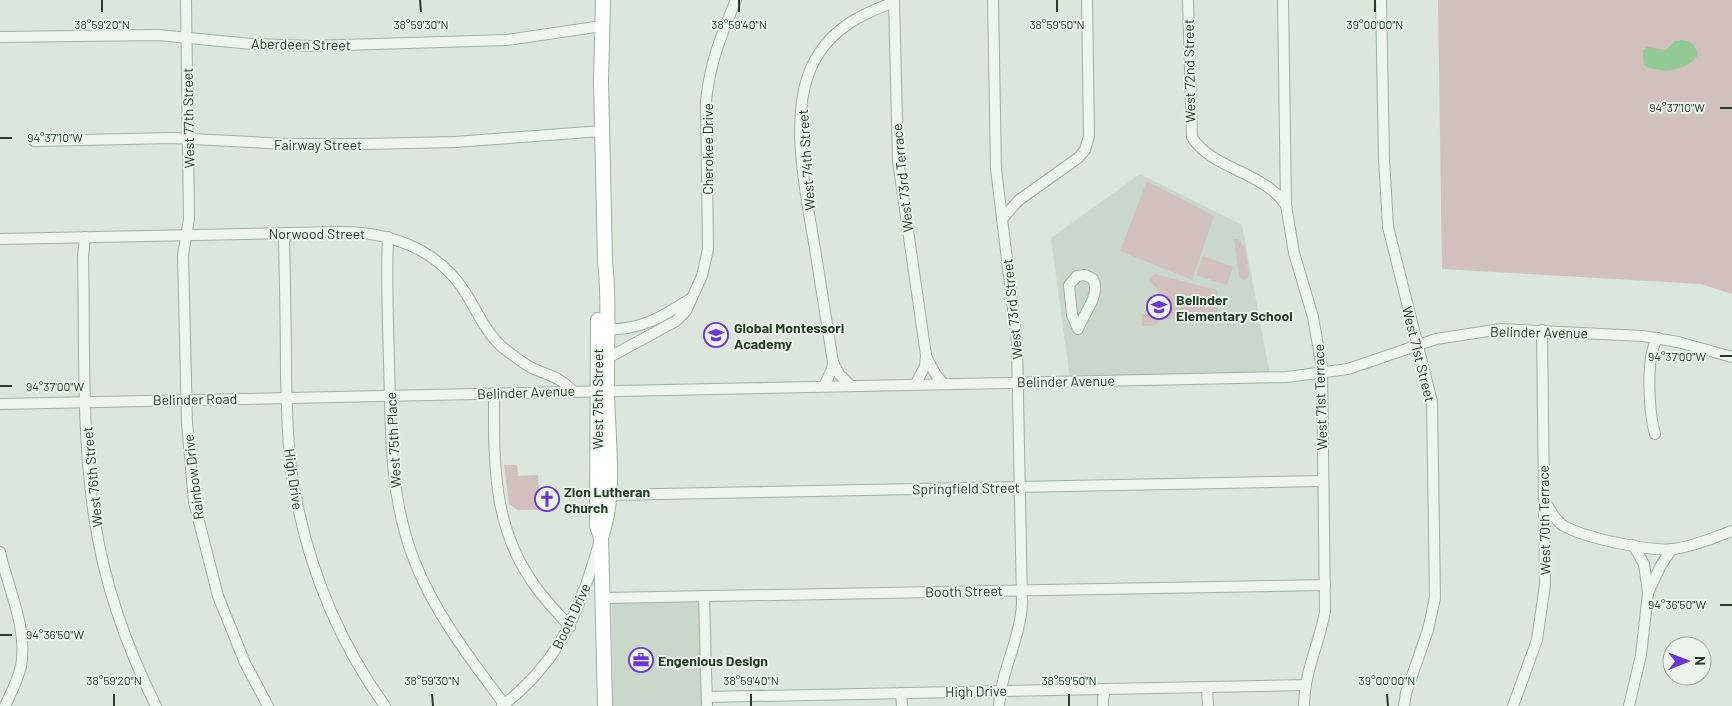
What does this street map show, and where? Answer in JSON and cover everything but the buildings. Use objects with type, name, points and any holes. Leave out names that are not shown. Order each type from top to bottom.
[{"type":"main road","name":"West 75th Street","points":[[603,0],[602,131],[605,261],[608,290],[597,526],[601,537],[604,598],[605,706]]},
{"type":"main road","name":"West 75th Street","points":[[601,537],[606,524],[608,495],[599,291],[605,261]]},
{"type":"street","name":"West 77th Street","points":[[186,0],[189,219],[187,235]]},
{"type":"street","name":"Cherokee Drive","points":[[606,359],[676,321],[686,310],[702,276],[708,249],[706,101],[708,78],[719,39],[736,0]]},
{"type":"street","name":"West 73rd Street","points":[[993,0],[996,169],[1015,310],[1021,590],[1021,623],[1001,691],[999,706]]},
{"type":"street","points":[[1002,219],[1019,200],[1078,158],[1085,150],[1089,136],[1087,0]]},
{"type":"street","name":"West 72nd Street","points":[[1188,0],[1192,137],[1198,146],[1208,154],[1270,186],[1286,205]]},
{"type":"street","name":"West 71st Terrace","points":[[1282,0],[1286,205],[1294,253],[1318,341],[1322,374],[1325,612],[1322,630],[1306,685],[1304,706]]},
{"type":"street","name":"West 71st Street","points":[[1381,0],[1385,200],[1393,255],[1419,344],[1433,418],[1436,578],[1432,617],[1406,693],[1404,706]]},
{"type":"street","name":"West 73rd Terrace","points":[[894,1],[898,161],[926,356],[925,366],[916,383]]},
{"type":"street","name":"West 74th Street","points":[[850,385],[840,374],[833,362],[804,175],[801,120],[803,90],[816,59],[834,34],[856,18],[894,1]]},
{"type":"street","name":"Aberdeen Street","points":[[0,36],[98,34],[187,36],[280,46],[460,43],[542,36],[602,26]]},
{"type":"street","name":"Fairway Street","points":[[34,141],[188,138],[278,144],[364,144],[464,141],[602,131]]},
{"type":"street","points":[[1270,186],[1285,178]]},
{"type":"street","name":"Norwood Street","points":[[0,239],[359,231],[388,237],[409,244],[438,262],[459,284],[487,329],[500,345],[530,366],[561,379],[572,390]]},
{"type":"street","name":"High Drive","points":[[288,233],[284,240],[287,397],[292,474],[298,509],[312,562],[338,627],[360,668],[385,706]]},
{"type":"street","name":"Rainbow Drive","points":[[187,235],[183,255],[186,400],[188,451],[194,502],[206,558],[230,630],[268,706]]},
{"type":"street","name":"West 76th Street","points":[[85,237],[83,256],[86,402],[90,479],[101,551],[121,624],[156,706]]},
{"type":"street","name":"West 75th Place","points":[[388,237],[393,477],[398,504],[414,559],[436,606],[451,631],[503,705]]},
{"type":"street","points":[[1085,274],[1093,279],[1095,288],[1086,314],[1078,329],[1072,314],[1070,285],[1077,276],[1085,274]]},
{"type":"street","points":[[607,329],[631,328],[656,320],[690,299]]},
{"type":"street","name":"Belinder Avenue","points":[[390,395],[942,382],[1287,377],[1322,374],[1356,366],[1451,335],[1489,330],[1542,330],[1658,338],[1732,357]]},
{"type":"street","name":"West 70th Terrace","points":[[1513,706],[1537,640],[1542,612],[1544,500],[1541,413],[1542,330]]},
{"type":"street","points":[[1655,434],[1649,408],[1653,345],[1658,338]]},
{"type":"street","name":"West 73rd Terrace","points":[[926,356],[942,382]]},
{"type":"street","name":"West 74th Street","points":[[824,386],[833,362]]},
{"type":"street","points":[[494,393],[497,496],[507,533],[527,575],[540,594],[570,627]]},
{"type":"street","name":"Belinder Road","points":[[0,404],[390,395]]},
{"type":"street","name":"Springfield Street","points":[[608,495],[1323,481]]},
{"type":"street","points":[[1544,500],[1564,527]]},
{"type":"street","points":[[1544,536],[1564,527],[1633,545],[1672,549],[1699,544],[1732,531]]},
{"type":"street","name":"Booth Drive","points":[[503,705],[545,666],[558,648],[570,627],[582,597],[601,537]]},
{"type":"street","points":[[1629,706],[1641,655],[1648,592],[1644,564],[1633,545]]},
{"type":"street","points":[[1648,592],[1661,565],[1672,549]]},
{"type":"street","points":[[0,552],[21,631],[23,648],[20,672],[5,706]]},
{"type":"street","name":"Booth Street","points":[[604,598],[1325,585]]},
{"type":"street","points":[[704,596],[707,701]]},
{"type":"street","name":"High Drive","points":[[707,701],[804,701],[901,693],[1306,685]]},
{"type":"street","points":[[1207,688],[1208,706]]},
{"type":"street","points":[[1103,706],[1102,697],[1106,689]]},
{"type":"street","points":[[901,693],[902,706]]},
{"type":"shaded area","points":[[1438,0],[1732,0],[1732,294],[1701,284],[1442,269]]},
{"type":"shaded area","points":[[1682,40],[1693,44],[1698,55],[1687,65],[1673,70],[1658,70],[1644,65],[1643,51],[1647,47],[1666,50],[1675,41]]},
{"type":"shaded area","name":"Belinder Elementary School","points":[[1140,174],[1242,225],[1270,375],[1070,379],[1051,238]]},
{"type":"shaded area","points":[[1147,181],[1214,216],[1192,280],[1120,251]]},
{"type":"shaded area","points":[[1234,239],[1238,239],[1245,248],[1249,275],[1247,279],[1243,280],[1239,276]]},
{"type":"shaded area","points":[[1203,256],[1233,267],[1227,285],[1196,275]]},
{"type":"shaded area","points":[[1155,274],[1217,290],[1218,318],[1162,319],[1154,326],[1142,326],[1142,314],[1154,313],[1160,303],[1157,288],[1148,280]]},
{"type":"shaded area","points":[[504,465],[517,465],[518,476],[538,475],[540,510],[518,510],[509,504]]},
{"type":"shaded area","points":[[698,601],[700,606],[703,706],[613,706],[612,604],[616,602]]},
{"type":"place","name":"Belinder Elementary School","points":[[1159,307]]},
{"type":"place","name":"Global Montessori Academy","points":[[716,335]]},
{"type":"place","name":"Zion Lutheran Church","points":[[547,499]]},
{"type":"place","name":"Engenious Design","points":[[641,660]]}]
